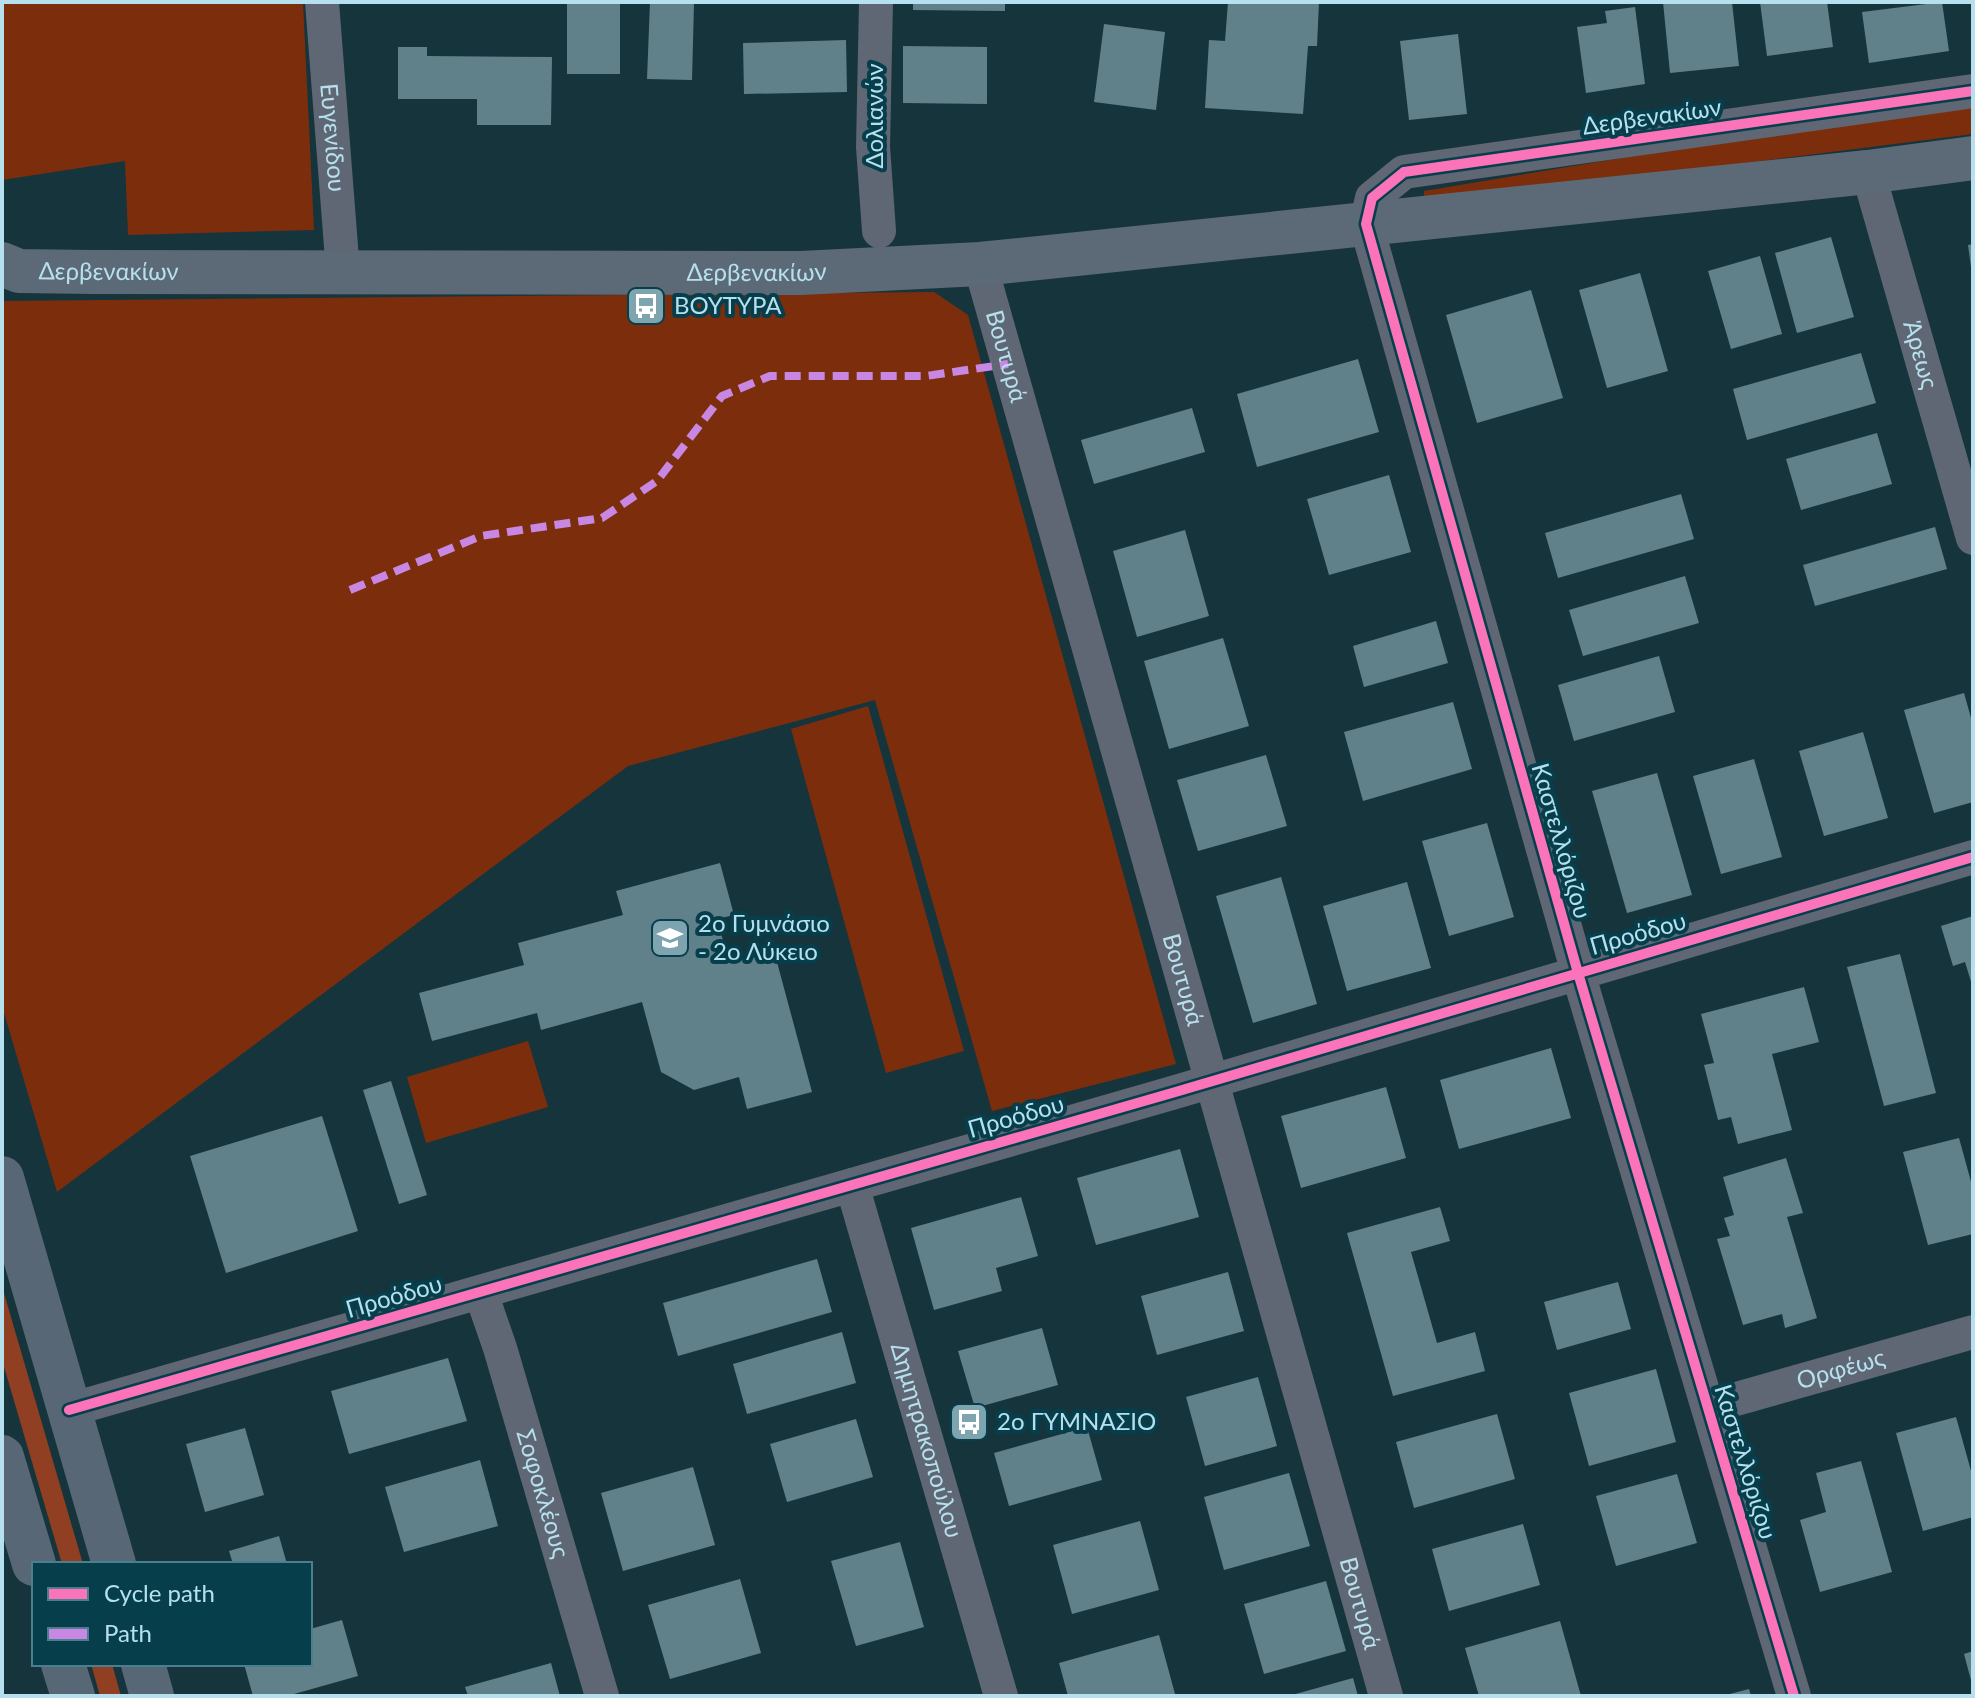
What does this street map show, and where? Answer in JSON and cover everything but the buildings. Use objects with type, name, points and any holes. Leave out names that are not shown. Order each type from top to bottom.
[{"type":"main road","points":[[2,1178],[113,1562]]},
{"type":"main road","points":[[2,1457],[33,1562]]},
{"type":"main road","points":[[64,1666],[73,1696]]},
{"type":"main road","points":[[144,1666],[152,1696]]},
{"type":"street","name":"Ευγενίδου","points":[[322,2],[343,272]]},
{"type":"street","name":"Δολιανών","points":[[876,2],[873,147],[879,231]]},
{"type":"street","name":"Δερβενακίων","points":[[1366,224],[1372,198],[1404,172],[1973,91]]},
{"type":"street","name":"Δερβενακίων","points":[[2,264],[19,271],[801,273],[980,264],[1868,172],[1973,158]]},
{"type":"street","name":"Άρεως","points":[[1868,172],[1973,538]]},
{"type":"street","name":"Καστελλόριζου","points":[[1366,224],[1578,973],[1794,1696]]},
{"type":"street","name":"Βουτυρά","points":[[980,264],[1386,1696]]},
{"type":"street","name":"Προόδου","points":[[69,1410],[1211,1081],[1973,857]]},
{"type":"street","name":"Δημητρακοπούλου","points":[[852,1185],[1001,1696]]},
{"type":"street","name":"Σοφοκλέους","points":[[481,1293],[602,1696]]},
{"type":"street","name":"Ορφέως","points":[[1708,1407],[1973,1332]]},
{"type":"shaded area","points":[[2,2],[303,2],[314,230],[128,235],[125,161],[2,180]]},
{"type":"shaded area","points":[[1973,108],[1973,134],[1424,204],[1424,191],[1736,139]]},
{"type":"shaded area","points":[[934,292],[968,315],[1176,1064],[992,1111],[875,700],[628,766],[57,1192],[2,1006],[2,301]]},
{"type":"shaded area","points":[[868,706],[964,1051],[886,1073],[791,729]]},
{"type":"shaded area","points":[[528,1041],[548,1107],[426,1143],[407,1077]]},
{"type":"shaded area","points":[[2,1286],[82,1562],[61,1562],[2,1360]]},
{"type":"shaded area","points":[[92,1666],[113,1666],[121,1696],[100,1696]]},
{"type":"marked path","points":[[350,590],[481,536],[602,518],[657,481],[722,396],[770,376],[926,376],[1008,364]]},
{"type":"cycle path","points":[[1794,1696],[1578,973],[1366,224],[1372,198],[1404,172],[1973,91]]},
{"type":"cycle path","points":[[69,1410],[1172,1093],[1973,857]]},
{"type":"place","name":"ΒΟΥΤΥΡΑ","points":[[646,306]]},
{"type":"place","name":"2ο Γυμνάσιο - 2ο Λύκειο","points":[[670,938]]},
{"type":"place","name":"2ο ΓΥΜΝΑΣΙΟ","points":[[969,1422]]}]
